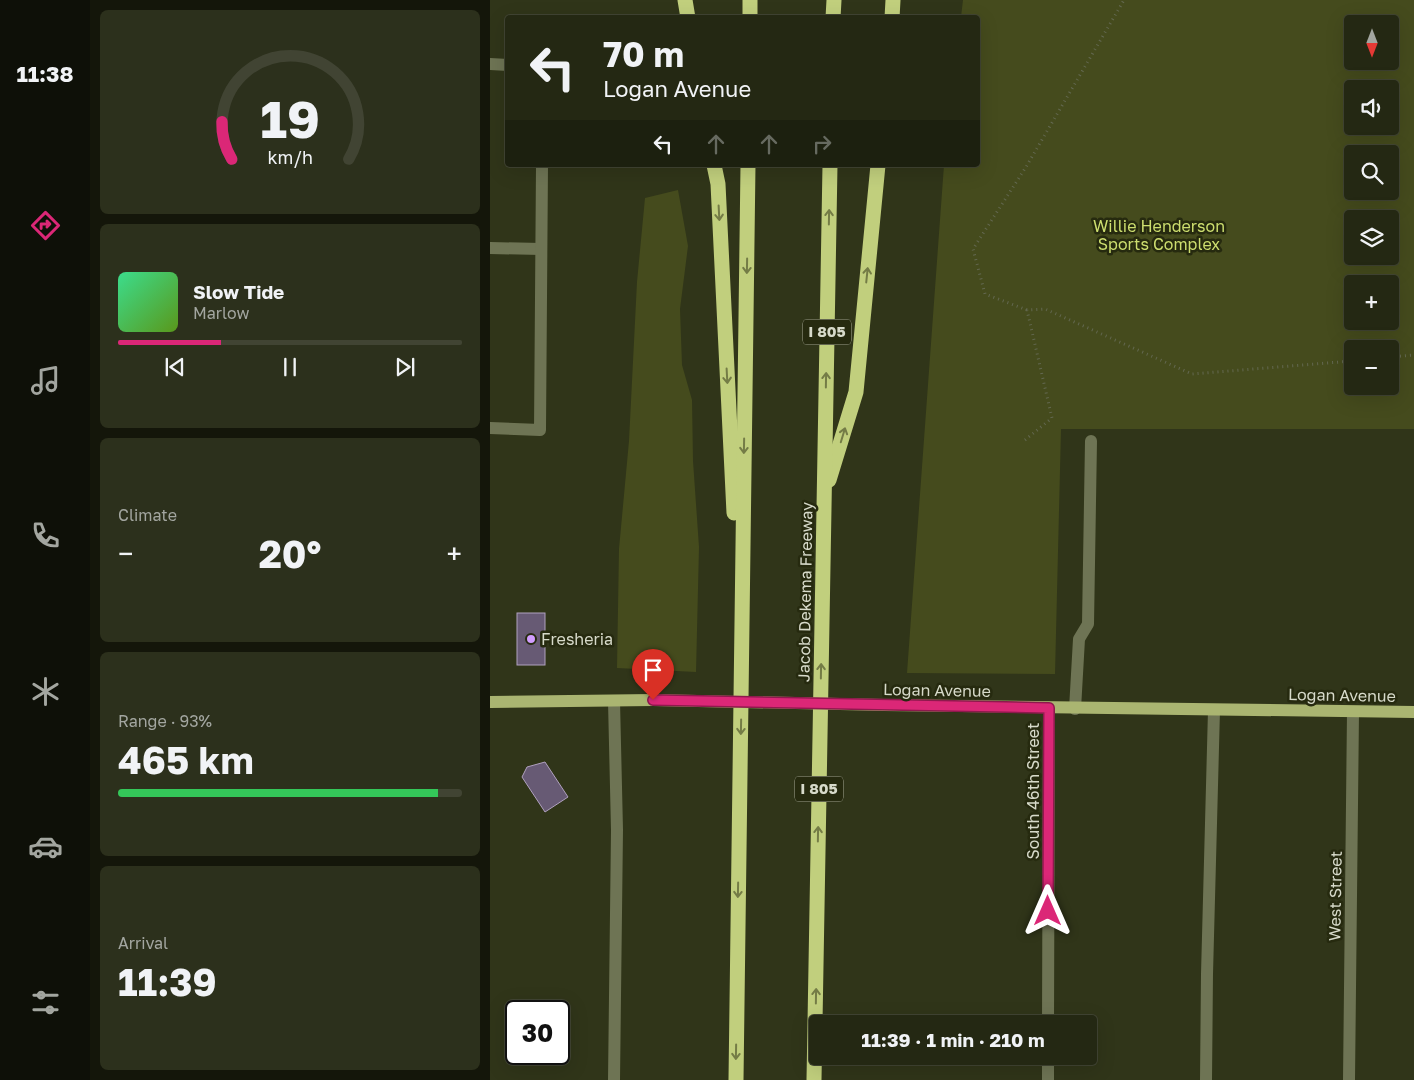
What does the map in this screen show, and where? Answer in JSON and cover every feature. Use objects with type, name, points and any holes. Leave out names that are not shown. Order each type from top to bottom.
[{"type":"highway","points":[[685,0],[688,15]]},
{"type":"highway","points":[[750,0],[750,15]]},
{"type":"highway","points":[[833,15],[834,0]]},
{"type":"highway","points":[[892,15],[893,0]]},
{"type":"highway","points":[[714,167],[718,184],[742,661]]},
{"type":"highway","points":[[736,1080],[748,167]]},
{"type":"highway","name":"Jacob Dekema Freeway","points":[[814,1080],[830,167]]},
{"type":"highway","points":[[824,498],[856,392],[878,167]]},
{"type":"main road","name":"Logan Avenue","points":[[490,702],[653,700],[1075,709],[1414,712]]},
{"type":"street","points":[[490,64],[505,65]]},
{"type":"street","points":[[490,428],[540,430],[542,167]]},
{"type":"street","points":[[490,248],[541,249]]},
{"type":"street","points":[[1075,709],[1079,639],[1088,624],[1091,441]]},
{"type":"street","points":[[614,701],[617,830],[614,1080]]},
{"type":"street","name":"South 46th Street","points":[[1048,1015],[1049,708]]},
{"type":"street","points":[[1206,1080],[1214,710]]},
{"type":"street","name":"West Street","points":[[1349,1080],[1353,712]]},
{"type":"street","points":[[1048,1065],[1048,1080]]},
{"type":"path","points":[[1124,0],[1026,168],[973,248],[986,294],[1027,310],[1045,309],[1192,374],[1344,362]]},
{"type":"path","points":[[1025,440],[1052,418],[1027,310]]},
{"type":"path","points":[[1399,357],[1414,355]]},
{"type":"green space","name":"Willie Henderson Sports Complex","points":[[963,0],[1414,0],[1414,429],[1061,429],[1055,674],[907,673],[944,167],[980,167],[980,15],[961,15]]},
{"type":"green space","points":[[678,190],[688,246],[680,309],[682,365],[692,400],[693,461],[699,547],[696,672],[617,668],[619,549],[629,441],[637,282],[645,198]]},
{"type":"building","name":"Fresheria","points":[[517,613],[545,613],[545,665],[517,665]]},
{"type":"building","points":[[545,762],[568,797],[545,812],[522,777],[527,767]]},
{"type":"place","name":"Fresheria","points":[[531,639]]},
{"type":"route","points":[[653,700],[1049,708],[1048,911]]}]
